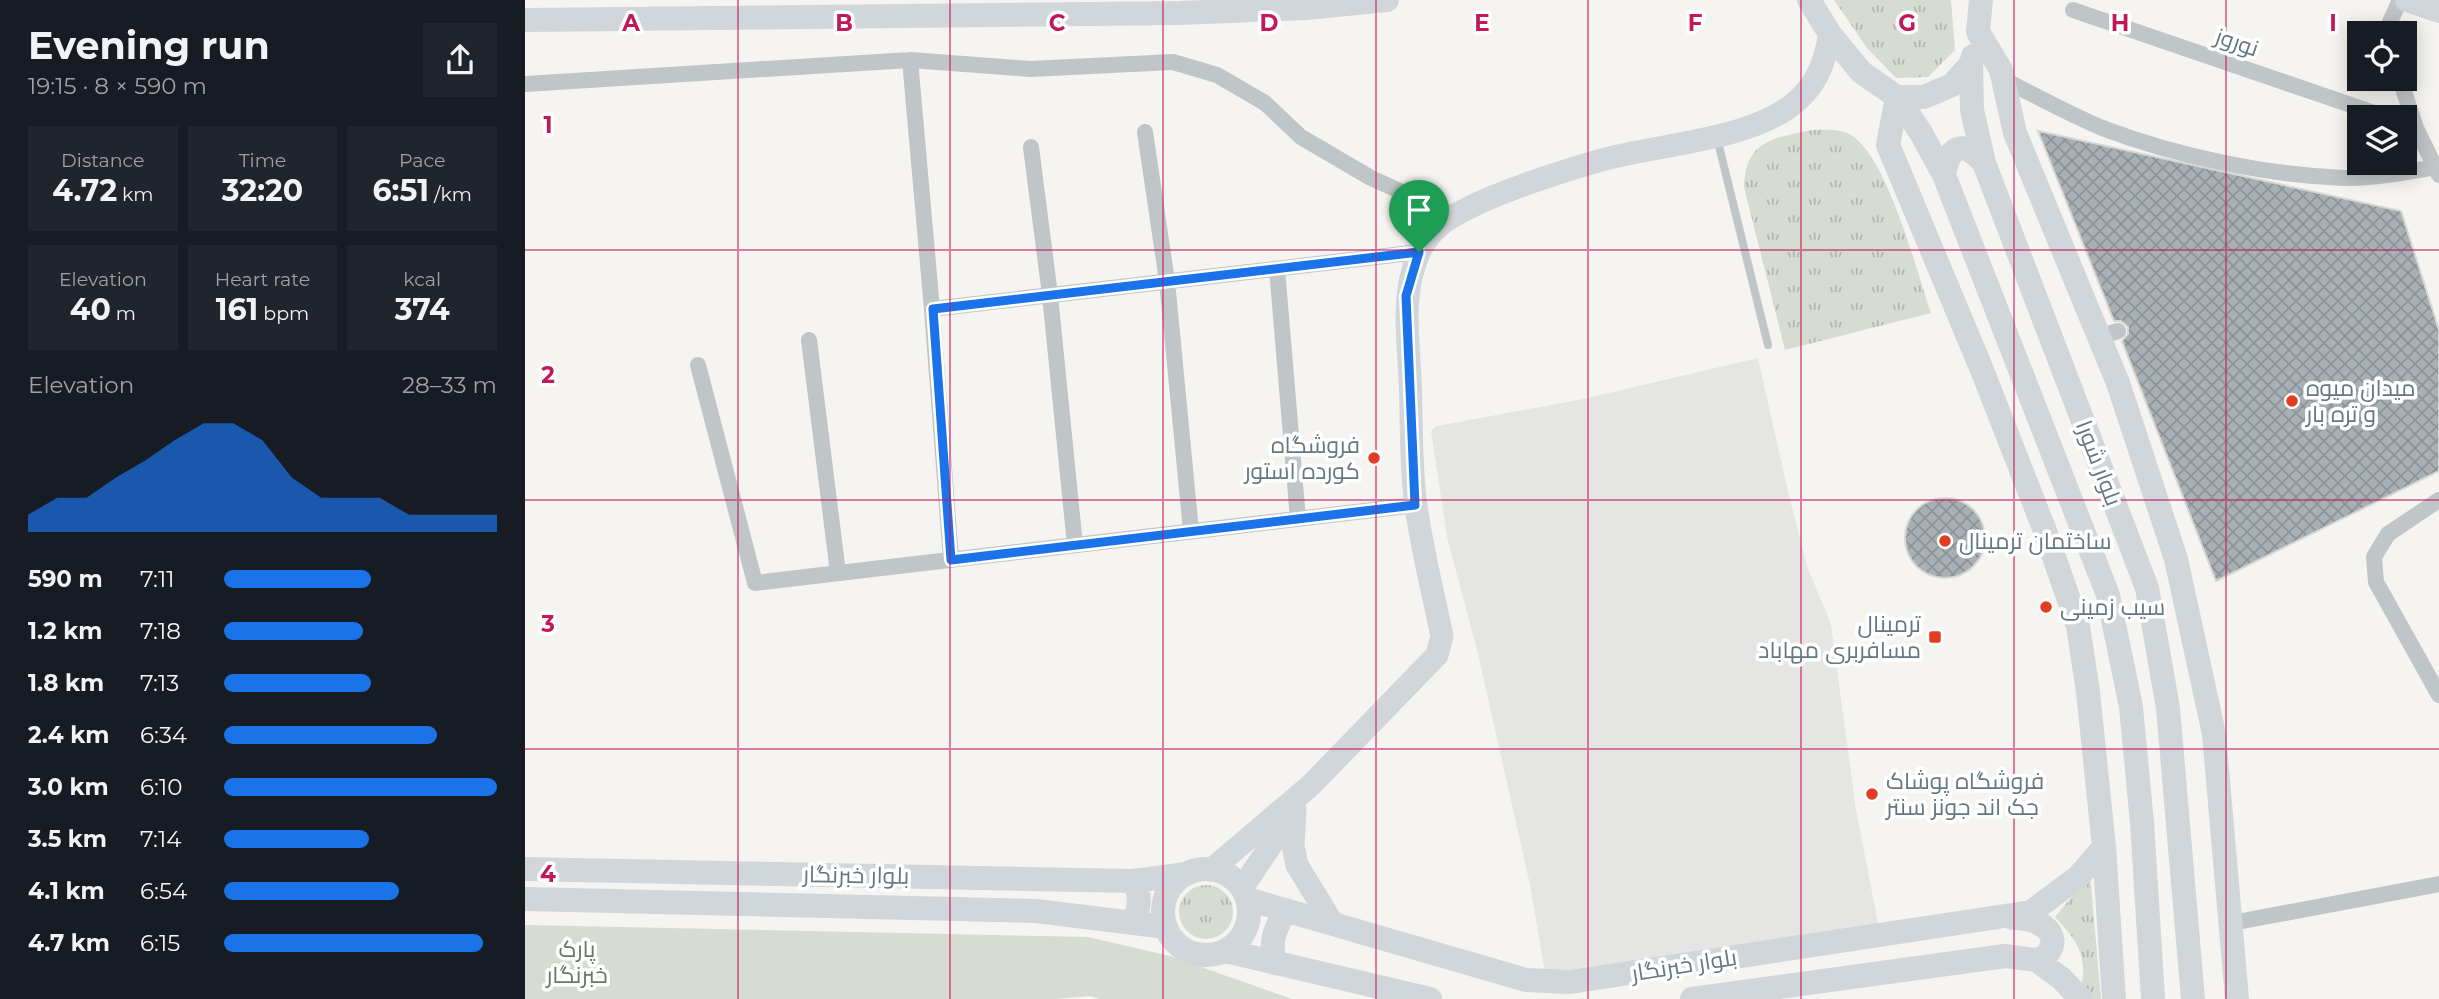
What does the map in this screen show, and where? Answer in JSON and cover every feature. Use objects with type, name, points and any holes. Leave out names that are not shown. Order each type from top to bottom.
[{"type":"main road","points":[[525,20],[1181,13],[1306,8],[1387,0]]},
{"type":"main road","points":[[1809,0],[1830,34],[1861,72],[1897,97],[1924,97],[1952,85],[1972,64]]},
{"type":"main road","name":"بلوار شورا","points":[[1979,0],[1978,32],[1972,64],[1972,110],[1984,163],[2147,588],[2168,708],[2193,999]]},
{"type":"main road","points":[[2407,0],[2439,10]]},
{"type":"main road","points":[[1978,32],[1998,62],[2015,133],[2109,334],[2118,383],[2176,559],[2214,734],[2237,999]]},
{"type":"main road","points":[[1199,872],[1234,879],[1245,893],[1249,911],[1243,934],[1226,951],[1214,955],[1190,952],[1179,946],[1166,927],[1163,913],[1170,890],[1199,872],[1311,785],[1437,655],[1442,636],[1415,505],[1406,296],[1419,252],[1434,230],[1453,215],[1500,194],[1599,160],[1716,135],[1753,125],[1783,112],[1812,84],[1822,67],[1830,34]]},
{"type":"main road","points":[[1897,97],[1888,145],[1982,370],[2074,609],[2088,692],[2104,847],[2114,999]]},
{"type":"main road","name":"بلوار شورا","points":[[1897,97],[1944,175],[2108,595],[2131,707],[2142,823],[2153,999]]},
{"type":"main road","points":[[1944,175],[1947,159],[1954,150],[1964,148],[1973,151],[1984,163]]},
{"type":"main road","points":[[1978,263],[1982,370]]},
{"type":"main road","points":[[1245,893],[1311,785]]},
{"type":"main road","points":[[1295,809],[1293,846],[1297,865],[1333,924]]},
{"type":"main road","name":"بلوار خبرنگار","points":[[1245,893],[1286,910],[1526,980],[1570,982],[2031,912],[2078,877],[2104,847]]},
{"type":"main road","name":"بلوار خبرنگار","points":[[525,869],[1133,881],[1199,872]]},
{"type":"main road","points":[[1133,881],[1139,890],[1140,900],[1134,923]]},
{"type":"main road","name":"بلوار خبرنگار","points":[[525,899],[1036,911],[1166,927]]},
{"type":"main road","points":[[1275,962],[1271,948],[1273,936],[1286,910]]},
{"type":"main road","points":[[2004,917],[2039,923],[2050,933],[2053,946],[2049,953],[2036,960],[2061,978],[2081,999]]},
{"type":"main road","points":[[1226,951],[1386,993],[1430,999]]},
{"type":"main road","name":"بلوار خبرنگار","points":[[1692,999],[1980,958],[2005,956],[2036,960]]},
{"type":"street","points":[[2390,21],[2400,0]]},
{"type":"street","name":"نوروز","points":[[2073,10],[2351,105]]},
{"type":"street","points":[[910,60],[933,309],[951,560]]},
{"type":"street","points":[[525,84],[910,60],[1030,69],[1173,62],[1217,75],[1265,103],[1312,144],[1371,178],[1453,215]]},
{"type":"street","points":[[2004,80],[2102,128],[2184,154],[2267,169],[2346,178],[2438,170],[2417,137]]},
{"type":"street","points":[[1145,132],[1167,281],[1191,531]]},
{"type":"street","points":[[1031,147],[1050,295],[1075,545]]},
{"type":"street","points":[[933,309],[1419,252]]},
{"type":"street","points":[[1277,268],[1298,519]]},
{"type":"street","points":[[810,341],[838,573]]},
{"type":"street","points":[[698,365],[755,583],[1415,505]]},
{"type":"street","points":[[2439,500],[2388,534],[2374,557],[2377,582],[2439,695]]},
{"type":"street","points":[[2232,923],[2439,884]]},
{"type":"lane","points":[[1716,135],[1768,345]]},
{"type":"shaded area","points":[[1758,358],[1808,569],[1831,624],[1856,810],[1879,928],[1545,973],[1530,885],[1478,654],[1447,537],[1431,431],[1437,426],[1583,399]]},
{"type":"green space","points":[[1834,0],[1951,0],[1955,50],[1928,77],[1896,78],[1867,48]]},
{"type":"green space","points":[[1812,130],[1844,132],[1859,141],[1873,159],[1898,212],[1931,313],[1785,350],[1744,187],[1746,171],[1756,150],[1774,139]]},
{"type":"green space","points":[[2090,874],[2101,999],[2090,999],[2081,987],[2083,965],[2079,948],[2055,917]]},
{"type":"green space","points":[[1206,885],[1225,893],[1233,912],[1225,931],[1206,939],[1187,931],[1179,912],[1187,893]]},
{"type":"green space","name":"پارک خبرنگار","points":[[525,925],[1088,937],[1170,956],[1292,999],[1099,999],[1091,996],[1054,999],[525,999]]},
{"type":"building","name":"میدان میوه و تره بار","points":[[2038,131],[2401,211],[2439,330],[2439,471],[2216,581],[2122,341],[2128,334],[2128,327],[2121,321],[2114,321]]},
{"type":"building","name":"ساختمان ترمینال","points":[[1945,498],[1960,501],[1973,510],[1982,523],[1985,538],[1982,553],[1973,566],[1960,575],[1945,578],[1930,575],[1917,566],[1908,553],[1905,538],[1908,523],[1917,510],[1930,501]]},
{"type":"place","name":"میدان میوه و تره بار","points":[[2292,401]]},
{"type":"place","name":"فروشگاه کورده استور","points":[[1374,458]]},
{"type":"place","name":"ساختمان ترمینال","points":[[1945,541]]},
{"type":"place","name":"سیب زمینی","points":[[2046,607]]},
{"type":"place","name":"ترمینال مسافربری مهاباد","points":[[1935,637]]},
{"type":"place","name":"فروشگاه پوشاک جک اند جونز سنتر","points":[[1872,794]]},
{"type":"route","points":[[1419,252],[1406,296],[1415,505],[951,560],[933,309],[1419,252]]}]
